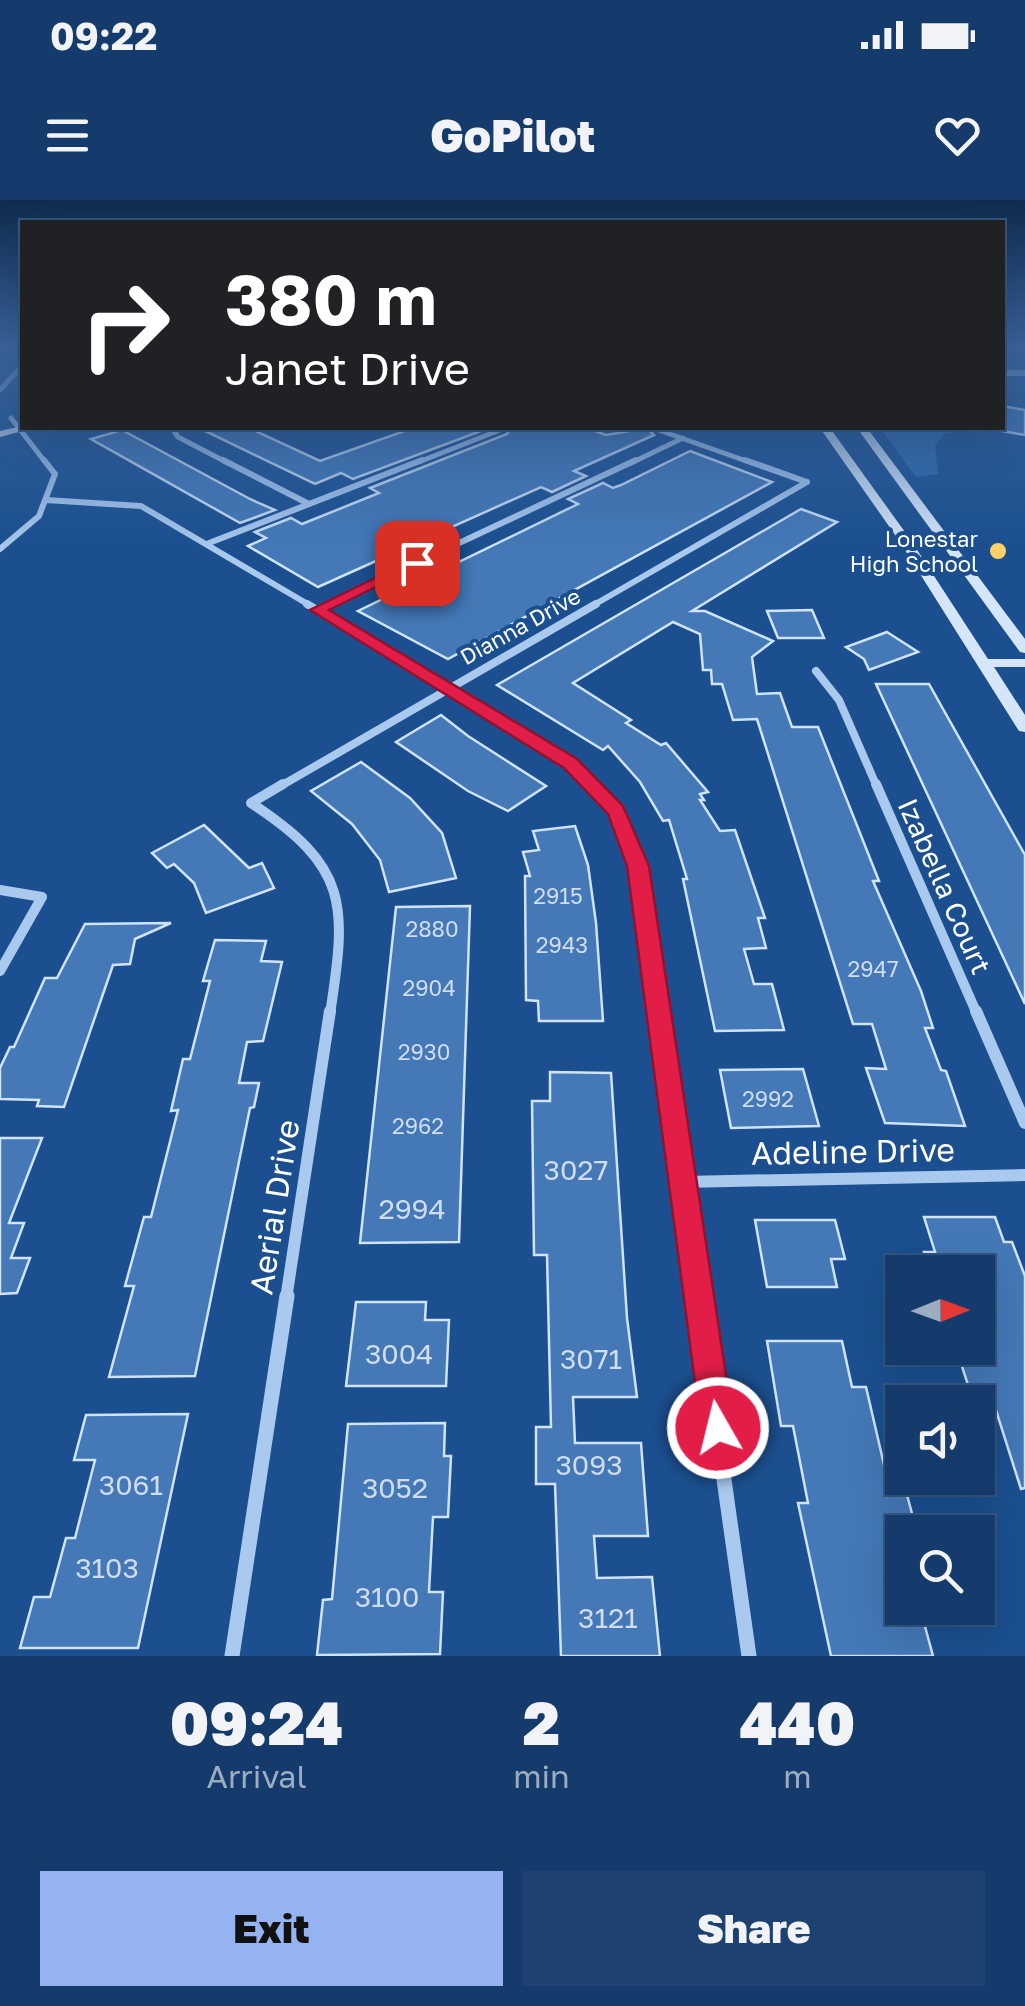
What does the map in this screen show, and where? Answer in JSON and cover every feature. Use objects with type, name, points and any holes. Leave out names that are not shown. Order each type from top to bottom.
[{"type":"main road","points":[[825,430],[1025,727]]},
{"type":"main road","points":[[864,430],[1025,650]]},
{"type":"main road","points":[[866,485],[906,484]]},
{"type":"main road","points":[[984,664],[1025,663]]},
{"type":"street","points":[[0,550],[39,516],[55,474],[26,430]]},
{"type":"street","points":[[173,430],[178,437],[309,504]]},
{"type":"street","points":[[209,543],[500,430]]},
{"type":"street","points":[[659,430],[683,438]]},
{"type":"street","points":[[318,610],[683,438]]},
{"type":"street","name":"Dianna Drive","points":[[251,803],[808,482],[683,438]]},
{"type":"street","points":[[46,500],[140,506],[209,543],[570,764],[616,811],[638,866],[749,1656]]},
{"type":"street","name":"Izabella Court","points":[[816,671],[839,700],[1025,1123]]},
{"type":"street","name":"Aerial Drive","points":[[232,1656],[340,948],[339,904],[327,864],[285,825],[251,803]]},
{"type":"street","points":[[0,890],[42,897],[0,971]]},
{"type":"street","name":"Adeline Drive","points":[[683,1182],[1025,1174]]},
{"type":"shaded area","points":[[881,430],[970,430],[944,434],[935,446],[938,474],[916,477]]},
{"type":"building","points":[[1005,415],[1025,415],[1025,435],[1002,431]]},
{"type":"building","points":[[122,430],[275,510],[240,523],[91,439]]},
{"type":"building","points":[[203,430],[253,430],[320,461],[407,430],[484,430],[353,479],[341,473],[315,484]]},
{"type":"building","points":[[510,430],[592,430],[606,435],[649,430],[654,435],[574,471],[586,476],[552,492],[541,487],[318,587],[248,546],[266,538],[255,532],[291,518],[302,524],[379,493],[370,488]]},
{"type":"building","points":[[690,451],[772,482],[448,659],[358,611],[578,504],[568,499],[603,483],[613,488],[621,485]]},
{"type":"building","points":[[801,509],[837,522],[692,611],[705,611],[773,641],[752,657],[757,694],[780,693],[792,727],[818,727],[879,881],[873,881],[921,991],[933,1028],[925,1028],[941,1070],[946,1071],[965,1126],[885,1123],[866,1068],[886,1069],[872,1024],[853,1024],[757,719],[733,720],[722,684],[712,684],[711,670],[703,670],[700,634],[673,622],[573,683],[631,720],[626,723],[661,745],[666,743],[708,792],[700,794],[704,800],[700,800],[720,831],[735,830],[765,918],[758,918],[766,948],[744,949],[754,984],[772,984],[784,1030],[715,1031],[683,879],[687,879],[669,820],[663,821],[640,782],[608,746],[603,750],[497,685]]},
{"type":"building","points":[[812,610],[824,638],[778,638],[767,611]]},
{"type":"building","points":[[887,632],[918,652],[869,670],[864,659],[846,647]]},
{"type":"building","points":[[876,684],[929,684],[1025,855],[1025,1004]]},
{"type":"building","points":[[441,715],[546,786],[508,811],[468,791],[396,742]]},
{"type":"building","points":[[361,762],[410,798],[442,833],[456,878],[389,892],[380,860],[352,824],[311,791]]},
{"type":"building","points":[[204,825],[249,868],[262,863],[274,888],[206,913],[194,883],[174,864],[167,868],[152,853]]},
{"type":"building","points":[[575,826],[588,865],[603,1021],[539,1021],[538,1001],[526,1000],[525,876],[530,876],[523,852],[539,850],[533,831]]},
{"type":"building","points":[[470,906],[459,1242],[360,1243],[396,907]]},
{"type":"building","points":[[171,923],[135,939],[130,964],[113,965],[64,1107],[37,1106],[39,1100],[0,1099],[0,1068],[10,1047],[14,1047],[45,978],[57,978],[85,924]]},
{"type":"building","points":[[215,940],[266,941],[261,961],[282,962],[263,1041],[247,1042],[239,1083],[259,1083],[254,1107],[250,1108],[195,1376],[109,1377],[134,1286],[125,1286],[144,1217],[151,1217],[178,1110],[171,1111],[183,1059],[190,1059],[210,981],[203,981]]},
{"type":"building","points":[[803,1069],[819,1126],[731,1128],[720,1070]]},
{"type":"building","points":[[550,1072],[611,1073],[627,1318],[637,1397],[573,1397],[575,1443],[641,1443],[648,1536],[594,1536],[597,1578],[652,1577],[660,1656],[561,1656],[555,1484],[536,1484],[536,1427],[551,1427],[547,1255],[534,1255],[532,1101],[550,1101]]},
{"type":"building","points":[[0,1138],[42,1138],[9,1223],[24,1223],[11,1258],[30,1258],[17,1293],[0,1294]]},
{"type":"building","points":[[924,1217],[995,1217],[1004,1242],[1012,1242],[1025,1276],[1025,1488],[1021,1489],[995,1407],[995,1385],[968,1385],[962,1365],[995,1365],[995,1255],[924,1252],[935,1252]]},
{"type":"building","points":[[755,1220],[835,1220],[845,1259],[831,1259],[837,1287],[767,1287]]},
{"type":"building","points":[[356,1302],[426,1302],[425,1320],[449,1320],[446,1386],[346,1386]]},
{"type":"building","points":[[767,1341],[842,1341],[852,1387],[866,1387],[885,1469],[885,1495],[907,1495],[912,1515],[885,1515],[885,1625],[925,1625],[933,1656],[831,1656],[798,1503],[808,1503],[793,1426],[781,1426]]},
{"type":"building","points":[[188,1414],[138,1648],[20,1648],[34,1597],[50,1597],[66,1538],[75,1538],[95,1460],[74,1460],[86,1415]]},
{"type":"building","points":[[445,1423],[444,1456],[451,1456],[448,1517],[433,1517],[429,1592],[443,1592],[440,1654],[317,1655],[323,1600],[332,1599],[348,1424]]},
{"type":"place","name":"Lonestar High School","points":[[998,551]]},
{"type":"route","points":[[417,563],[318,610],[570,764],[616,811],[628,835],[638,866],[718,1428]]}]
